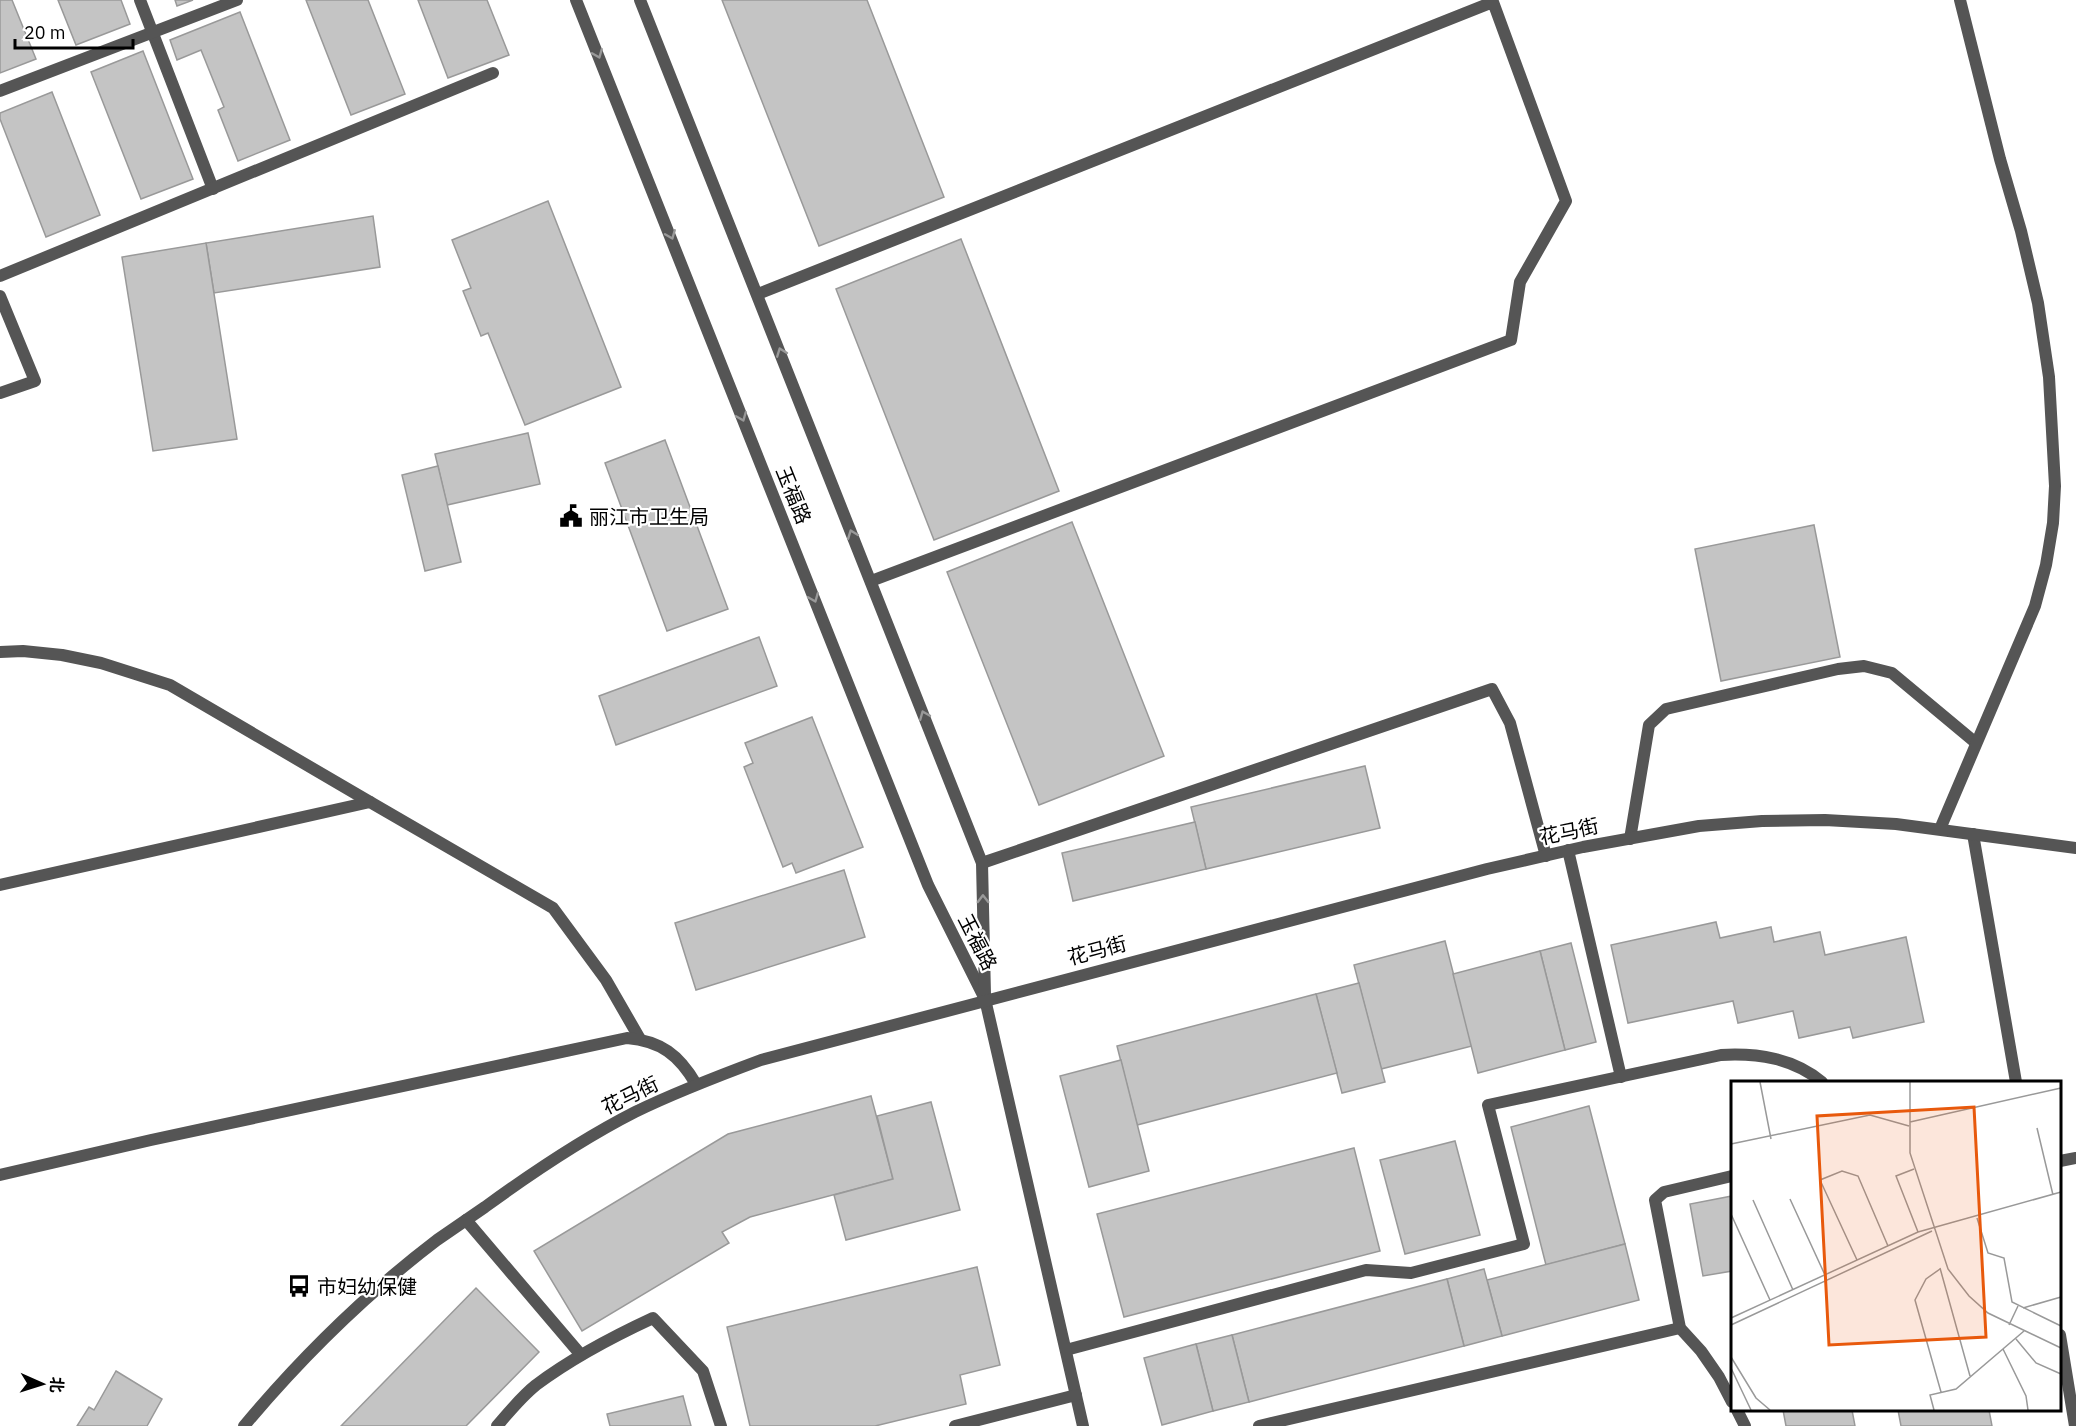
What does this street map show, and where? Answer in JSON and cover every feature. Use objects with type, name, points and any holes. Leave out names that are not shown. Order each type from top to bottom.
[{"type":"street","points":[[140,0],[213,189]]},
{"type":"street","points":[[0,91],[237,0]]},
{"type":"street","name":"玉福路","points":[[576,0],[928,885],[985,999]]},
{"type":"street","name":"玉福路","points":[[640,0],[982,863],[985,999],[1083,1426]]},
{"type":"street","points":[[1940,830],[2035,606],[2048,554],[2055,486],[2049,377],[2038,303],[1960,0]]},
{"type":"street","points":[[758,294],[1493,2],[1566,201],[1520,282],[1511,340],[871,582]]},
{"type":"street","points":[[0,276],[493,73]]},
{"type":"street","points":[[0,296],[35,381],[0,393]]},
{"type":"street","points":[[0,652],[23,651],[62,655],[110,665],[170,685],[553,908],[606,980],[640,1039]]},
{"type":"street","points":[[1630,839],[1649,725],[1666,709],[1838,669],[1864,666],[1892,673],[1976,743]]},
{"type":"street","points":[[982,863],[1492,689],[1510,723],[1546,856]]},
{"type":"street","points":[[0,885],[370,802]]},
{"type":"street","name":"花马街","points":[[244,1426],[268,1398],[345,1320],[436,1241],[542,1166],[588,1138],[696,1084],[760,1060],[985,999],[1476,872],[1568,850],[1699,826],[1762,821],[1824,820],[1896,824],[2076,848]]},
{"type":"street","points":[[1973,834],[2016,1081]]},
{"type":"street","points":[[1568,850],[1621,1077]]},
{"type":"street","points":[[0,1175],[151,1140],[627,1038],[653,1043],[671,1052],[686,1067],[696,1084]]},
{"type":"street","points":[[1066,1350],[1366,1270],[1411,1274],[1524,1244],[1488,1105],[1721,1055],[1746,1053],[1769,1056],[1792,1064],[1819,1081]]},
{"type":"street","points":[[2061,1161],[2076,1158]]},
{"type":"street","points":[[1731,1176],[1664,1192],[1655,1200],[1680,1328],[1719,1377],[1731,1400]]},
{"type":"street","points":[[466,1220],[581,1355]]},
{"type":"street","points":[[497,1426],[535,1386],[581,1355],[653,1318],[703,1371],[722,1426]]},
{"type":"street","points":[[1259,1426],[1680,1328]]},
{"type":"street","points":[[2061,1341],[2075,1426]]},
{"type":"street","points":[[955,1426],[1076,1395]]},
{"type":"street","points":[[1738,1411],[1745,1426]]},
{"type":"building","points":[[0,0],[12,0],[36,59],[0,73]]},
{"type":"building","points":[[58,0],[121,0],[130,24],[76,45]]},
{"type":"building","points":[[175,0],[193,0],[177,6]]},
{"type":"building","points":[[306,0],[368,0],[405,94],[351,115]]},
{"type":"building","points":[[418,0],[487,0],[509,55],[448,78]]},
{"type":"building","points":[[722,0],[867,0],[944,197],[819,246]]},
{"type":"building","points":[[240,12],[290,140],[238,161],[218,110],[224,107],[201,50],[177,60],[170,40]]},
{"type":"building","points":[[143,51],[193,179],[141,199],[91,72]]},
{"type":"building","points":[[52,92],[100,215],[46,237],[0,119],[0,113]]},
{"type":"building","points":[[548,201],[621,387],[525,425],[488,333],[481,336],[463,291],[471,288],[452,240]]},
{"type":"building","points":[[373,216],[380,267],[214,293],[206,243]]},
{"type":"building","points":[[961,239],[1059,491],[934,540],[836,289]]},
{"type":"building","points":[[206,243],[237,439],[153,451],[122,257]]},
{"type":"building","points":[[528,433],[540,484],[447,505],[435,454]]},
{"type":"building","points":[[665,440],[728,609],[667,631],[605,463]]},
{"type":"building","points":[[438,466],[461,562],[425,571],[402,475]]},
{"type":"building","points":[[1072,522],[1164,756],[1039,805],[947,572]]},
{"type":"building","points":[[1814,525],[1840,657],[1721,681],[1695,549]]},
{"type":"building","points":[[759,637],[777,686],[616,745],[599,696]]},
{"type":"building","points":[[812,717],[863,847],[796,873],[792,863],[783,867],[744,767],[753,763],[745,743]]},
{"type":"building","points":[[1365,766],[1380,828],[1206,869],[1191,807]]},
{"type":"building","points":[[1195,822],[1206,869],[1073,901],[1062,853]]},
{"type":"building","points":[[844,870],[865,937],[696,990],[675,923]]},
{"type":"building","points":[[1716,922],[1720,938],[1771,927],[1774,942],[1820,932],[1825,955],[1906,937],[1924,1022],[1853,1038],[1850,1027],[1799,1038],[1793,1011],[1738,1023],[1733,1001],[1628,1023],[1611,945]]},
{"type":"building","points":[[1445,941],[1472,1046],[1381,1069],[1354,965]]},
{"type":"building","points":[[1571,943],[1596,1042],[1565,1050],[1540,951]]},
{"type":"building","points":[[1540,951],[1565,1050],[1478,1073],[1453,974]]},
{"type":"building","points":[[1359,983],[1385,1082],[1342,1093],[1316,994]]},
{"type":"building","points":[[1316,994],[1337,1073],[1137,1125],[1117,1046]]},
{"type":"building","points":[[1121,1060],[1149,1171],[1089,1187],[1060,1076]]},
{"type":"building","points":[[871,1096],[893,1179],[750,1217],[722,1232],[729,1243],[582,1331],[534,1251],[728,1134]]},
{"type":"building","points":[[931,1102],[960,1210],[846,1240],[834,1195],[893,1179],[877,1116]]},
{"type":"building","points":[[1589,1106],[1625,1244],[1546,1265],[1511,1127]]},
{"type":"building","points":[[1455,1141],[1480,1235],[1405,1254],[1380,1160]]},
{"type":"building","points":[[1354,1148],[1380,1251],[1124,1317],[1097,1214]]},
{"type":"building","points":[[1731,1196],[1731,1271],[1703,1276],[1690,1204]]},
{"type":"building","points":[[1625,1244],[1639,1300],[1502,1336],[1487,1280]]},
{"type":"building","points":[[977,1267],[1000,1365],[960,1375],[966,1404],[875,1426],[750,1426],[727,1327]]},
{"type":"building","points":[[1484,1269],[1502,1336],[1464,1346],[1447,1279]]},
{"type":"building","points":[[1447,1279],[1464,1346],[1249,1402],[1232,1335]]},
{"type":"building","points":[[476,1288],[539,1352],[466,1426],[341,1426]]},
{"type":"building","points":[[1232,1335],[1249,1402],[1213,1411],[1196,1344]]},
{"type":"building","points":[[1196,1344],[1213,1411],[1162,1425],[1144,1358]]},
{"type":"building","points":[[116,1371],[162,1399],[147,1426],[77,1426],[89,1407],[94,1410]]},
{"type":"building","points":[[683,1396],[691,1426],[610,1426],[607,1414]]},
{"type":"building","points":[[1783,1411],[1852,1411],[1855,1426],[1786,1426]]},
{"type":"building","points":[[1898,1411],[1989,1411],[1992,1426],[1901,1426]]},
{"type":"place","name":"丽江市卫生局","points":[[571,516]]},
{"type":"place","name":"市妇幼保健","points":[[299,1286]]}]
